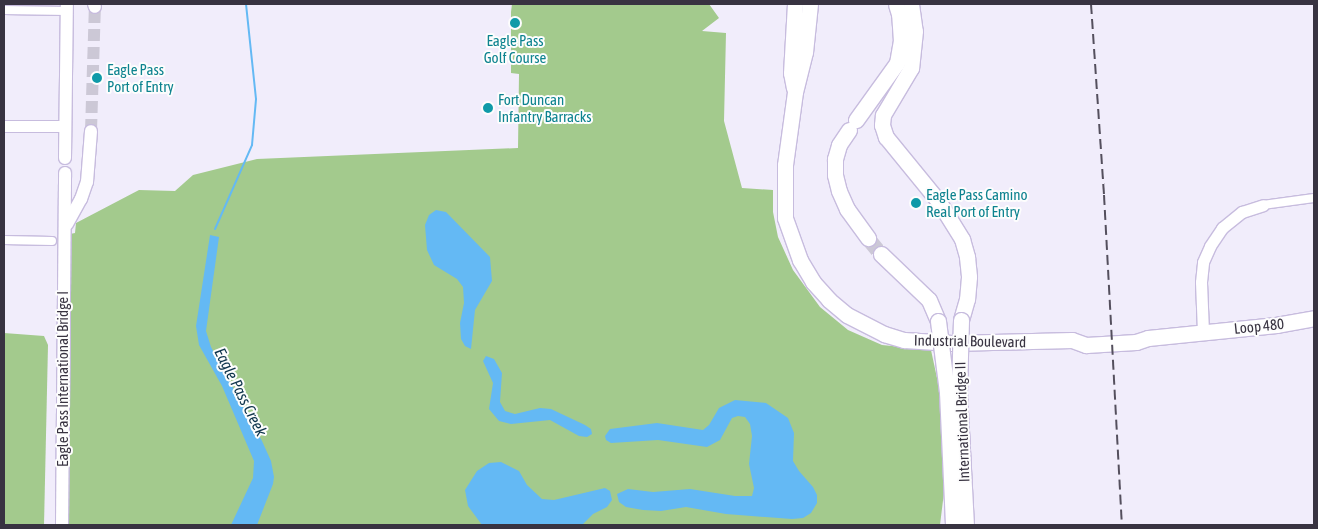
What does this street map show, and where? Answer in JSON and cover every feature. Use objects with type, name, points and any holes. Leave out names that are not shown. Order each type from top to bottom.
[{"type":"highway","name":"Industrial Boulevard","points":[[794,92],[791,73],[795,4]]},
{"type":"highway","name":"Industrial Boulevard","points":[[810,4],[805,52],[794,92],[784,164],[785,218],[800,260],[813,282],[829,300],[864,325],[904,340],[952,343],[1072,340],[1087,335],[1135,333],[1148,338],[1203,332]]},
{"type":"highway","points":[[896,4],[907,55]]},
{"type":"highway","points":[[868,238],[847,209],[839,191],[835,175],[835,159],[839,145],[890,75],[907,55],[916,31],[912,4]]},
{"type":"highway","name":"International Bridge II","points":[[907,55],[902,84],[883,115],[882,125],[886,138],[939,202],[962,239],[967,258],[969,277],[967,299],[961,320],[959,392],[966,525]]},
{"type":"highway","name":"International Bridge II","points":[[881,254],[929,300],[938,321],[947,392],[953,525]]},
{"type":"highway","name":"Loop 480","points":[[1203,332],[1276,325],[1314,318]]},
{"type":"main road","points":[[65,158],[67,7]]},
{"type":"main road","points":[[64,232],[70,216],[81,199],[87,182],[91,132]]},
{"type":"main road","name":"Eagle Pass International Bridge I","points":[[62,525],[65,173]]},
{"type":"street","points":[[4,10],[67,7]]},
{"type":"street","points":[[4,126],[65,126]]},
{"type":"street","points":[[1203,332],[1203,262],[1210,246],[1222,228],[1242,212],[1263,205],[1314,198]]},
{"type":"street","points":[[4,240],[52,241]]},
{"type":"green space","name":"Eagle Pass Golf Course","points":[[512,4],[709,4],[719,18],[702,31],[726,33],[724,121],[742,188],[773,190],[773,212],[778,237],[793,270],[820,307],[848,330],[882,345],[931,350],[940,392],[945,484],[940,525],[68,525],[70,234],[75,233],[76,223],[139,190],[175,191],[193,175],[257,159],[518,148],[519,74],[511,73]]},
{"type":"green space","points":[[4,333],[44,336],[48,345],[44,525],[4,525]]},
{"type":"water","points":[[436,210],[446,212],[490,257],[492,281],[475,310],[471,349],[465,346],[461,339],[460,323],[464,303],[463,287],[457,279],[434,265],[427,250],[425,225],[429,215]]},
{"type":"water","points":[[210,235],[219,237],[206,331],[211,347],[262,441],[271,461],[274,477],[257,525],[231,525],[253,478],[254,461],[222,386],[199,345],[196,326]]},
{"type":"water","points":[[486,356],[494,359],[502,373],[500,402],[505,411],[515,414],[540,408],[551,409],[585,425],[591,429],[592,434],[587,437],[579,436],[550,420],[511,424],[499,421],[489,409],[493,383],[483,361]]},
{"type":"water","points":[[735,400],[766,403],[788,418],[794,433],[793,461],[817,495],[817,503],[811,513],[803,518],[792,519],[726,514],[686,507],[661,511],[643,510],[626,507],[619,502],[617,494],[628,489],[653,492],[690,489],[735,496],[752,496],[754,488],[749,464],[752,436],[750,424],[745,417],[738,416],[732,418],[720,440],[707,447],[658,440],[611,443],[606,440],[605,436],[610,429],[657,423],[703,430],[709,425],[719,408]]},
{"type":"water","points":[[501,462],[519,471],[527,485],[542,499],[554,500],[605,488],[610,491],[612,500],[607,507],[593,514],[582,525],[482,525],[468,506],[465,490],[477,471],[489,463]]},
{"type":"waterway","name":"Eagle Pass Creek","points":[[215,229],[252,145],[256,99],[246,4]]},
{"type":"tunnel","points":[[91,131],[95,7]]},
{"type":"tunnel","points":[[868,238],[881,254]]},
{"type":"railway","points":[[1091,4],[1104,195],[1122,525]]},
{"type":"place","name":"Eagle Pass Golf Course","points":[[515,23]]},
{"type":"place","name":"Eagle Pass Port of Entry","points":[[97,78]]},
{"type":"place","name":"Fort Duncan Infantry Barracks","points":[[488,108]]},
{"type":"place","name":"Eagle Pass Camino Real Port of Entry","points":[[916,203]]}]
